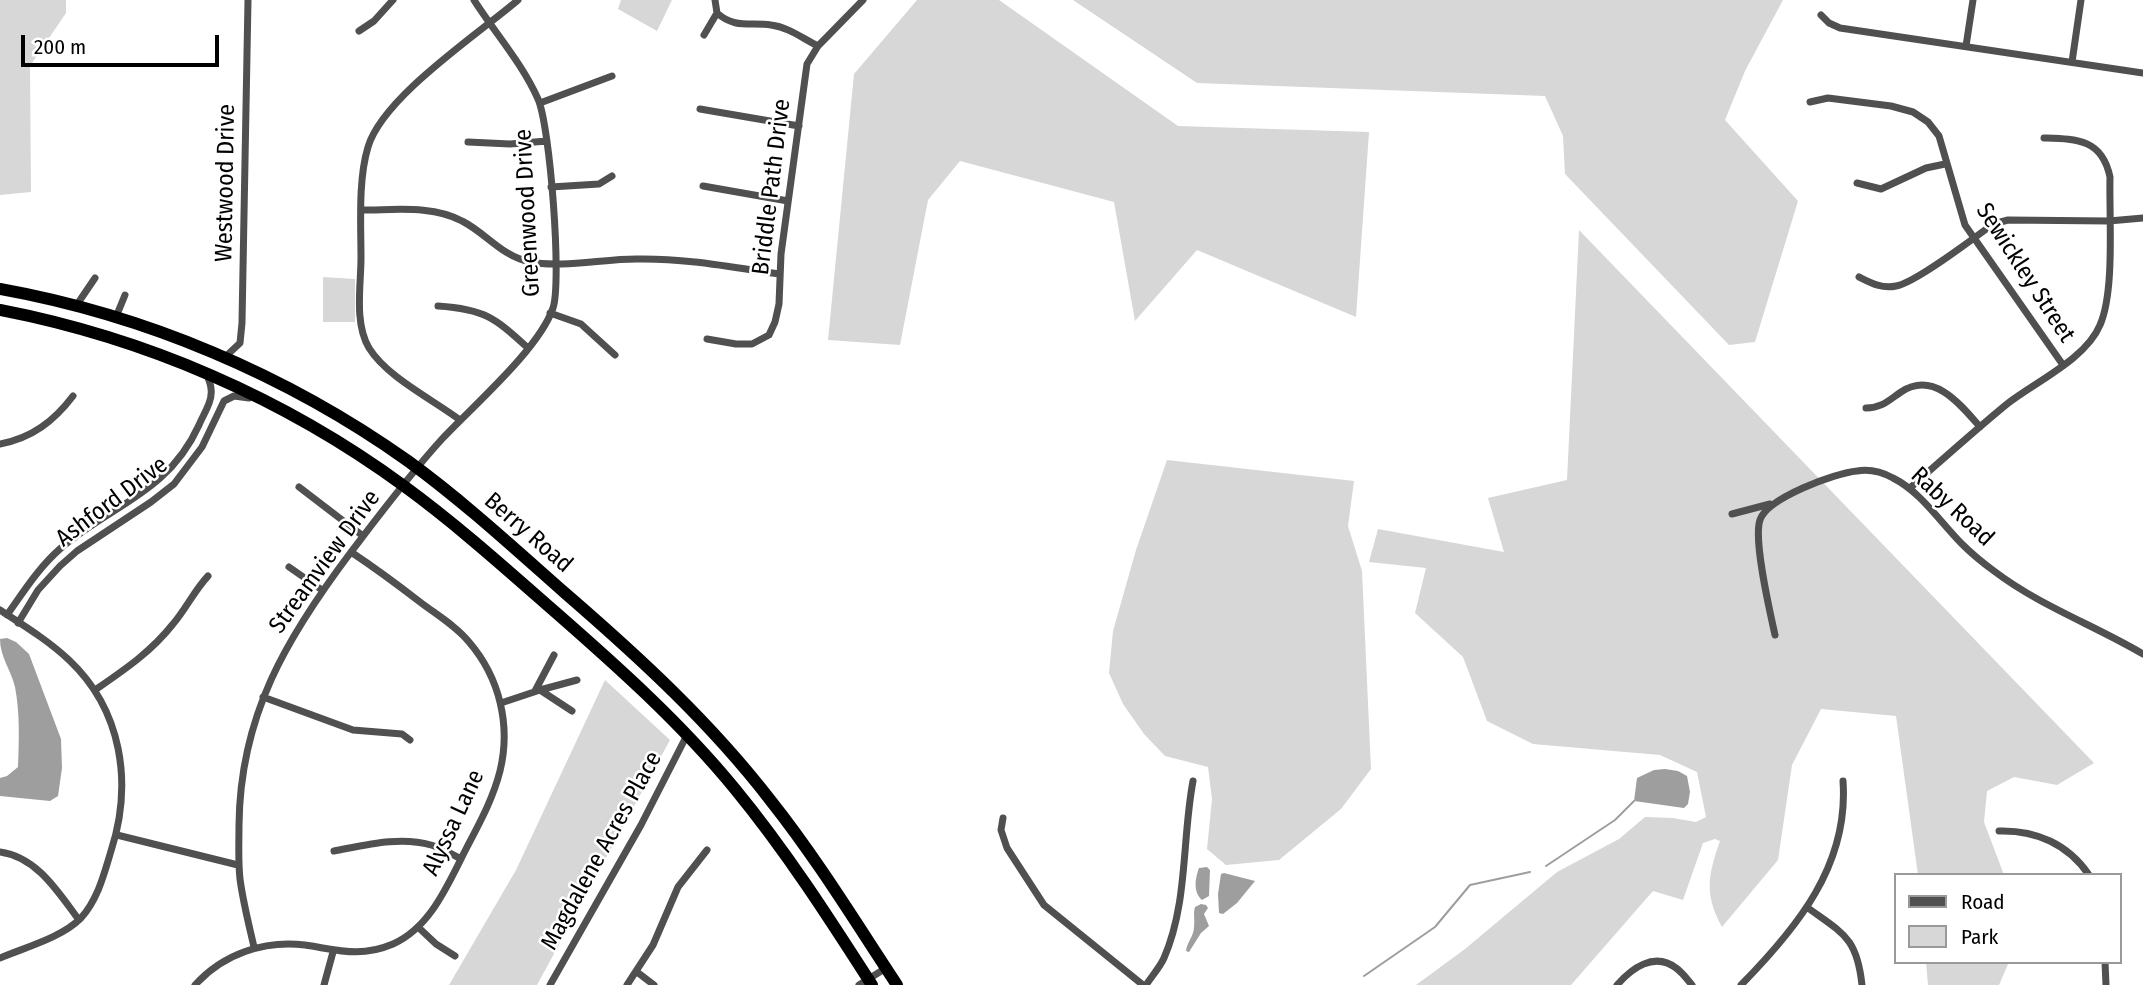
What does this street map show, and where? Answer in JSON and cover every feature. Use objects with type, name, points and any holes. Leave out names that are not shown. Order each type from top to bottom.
[{"type":"highway","name":"Berry Road","points":[[0,289],[116,317],[224,358],[312,401],[378,441],[452,495],[632,651],[685,703],[770,800],[813,858],[897,985]]},
{"type":"highway","name":"Berry Road","points":[[0,310],[122,342],[207,374],[259,398],[330,436],[404,486],[457,527],[638,685],[687,735],[736,790],[778,844],[867,983]]},
{"type":"street","name":"Westwood Drive","points":[[224,358],[240,343],[242,323],[248,0]]},
{"type":"street","points":[[359,31],[374,21],[393,0]]},
{"type":"street","name":"Greenwood Drive","points":[[404,486],[460,420],[538,337],[555,298],[556,264],[551,187],[540,103],[514,58],[474,0]]},
{"type":"street","points":[[460,420],[386,368],[369,347],[362,327],[360,309],[366,155],[379,124],[401,97],[518,0]]},
{"type":"street","points":[[704,34],[717,13],[715,0]]},
{"type":"street","name":"Briddle Path Drive","points":[[707,340],[752,344],[769,335],[778,313],[779,274],[807,64],[818,46],[863,0]]},
{"type":"street","points":[[1966,46],[1973,0]]},
{"type":"street","points":[[2072,62],[2081,0]]},
{"type":"street","points":[[717,13],[739,25],[774,25],[818,46]]},
{"type":"street","points":[[1821,15],[1829,23],[1840,27],[2143,73]]},
{"type":"street","points":[[540,103],[612,76]]},
{"type":"street","name":"Sewickley Street","points":[[1810,102],[1828,98],[1891,106],[1913,112],[1928,121],[1938,136],[1965,225],[2063,365]]},
{"type":"street","points":[[700,109],[799,126]]},
{"type":"street","points":[[1910,488],[1980,427],[2063,365],[2094,337],[2107,306],[2110,177],[2103,157],[2096,149],[2074,139],[2044,138]]},
{"type":"street","points":[[468,142],[510,144],[547,141]]},
{"type":"street","points":[[1857,183],[1881,189],[1926,169],[1945,164]]},
{"type":"street","points":[[551,187],[599,184],[612,176]]},
{"type":"street","points":[[703,186],[788,201]]},
{"type":"street","points":[[363,209],[428,211],[462,220],[506,253],[527,261],[556,264],[628,259],[675,260],[779,274]]},
{"type":"street","points":[[1859,277],[1875,286],[1896,286],[1912,280],[1993,224],[2008,220],[2143,218]]},
{"type":"street","points":[[76,306],[95,278]]},
{"type":"street","points":[[116,317],[125,295]]},
{"type":"street","points":[[438,306],[486,314],[497,320],[528,348]]},
{"type":"street","points":[[550,313],[581,324],[615,355]]},
{"type":"street","name":"Ashford Drive","points":[[4,612],[62,547],[138,497],[175,464],[191,442],[208,404],[211,389],[207,374]]},
{"type":"street","points":[[1866,408],[1878,408],[1908,388],[1929,386],[1955,398],[1980,427]]},
{"type":"street","points":[[0,444],[42,428],[73,396]]},
{"type":"street","name":"Ashford Drive","points":[[18,623],[38,590],[60,566],[77,551],[174,484],[202,447],[224,401],[234,396],[259,398]]},
{"type":"street","name":"Raby Road","points":[[1732,514],[1774,503],[1842,473],[1859,470],[1883,474],[1910,488],[1961,543],[1994,572],[2050,607],[2143,654]]},
{"type":"street","name":"Streamview Drive","points":[[254,947],[238,865],[239,808],[250,735],[281,657],[322,590],[404,486]]},
{"type":"street","points":[[299,487],[363,536]]},
{"type":"street","points":[[1774,503],[1760,517],[1758,541],[1775,635]]},
{"type":"street","name":"Alyssa Lane","points":[[195,985],[222,963],[254,947],[288,944],[356,953],[375,950],[399,941],[418,927],[442,895],[479,825],[500,772],[504,738],[501,703],[492,678],[479,655],[464,636],[442,618],[351,552]]},
{"type":"street","points":[[289,567],[322,590]]},
{"type":"street","points":[[95,690],[136,662],[153,646],[176,621],[195,590],[208,576]]},
{"type":"street","points":[[0,958],[56,934],[79,920],[99,890],[117,835],[122,796],[122,766],[114,728],[95,690],[69,660],[4,612]]},
{"type":"street","points":[[537,691],[555,655]]},
{"type":"street","points":[[501,703],[577,680]]},
{"type":"street","points":[[537,691],[572,711]]},
{"type":"street","points":[[263,697],[353,730],[402,734],[410,740]]},
{"type":"street","name":"Magdalene Acres Place","points":[[551,985],[641,825],[687,735]]},
{"type":"street","points":[[1003,818],[1001,830],[1007,848],[1044,905],[1145,985],[1163,961],[1177,918],[1193,781]]},
{"type":"street","points":[[1741,985],[1770,955],[1808,908],[1831,862],[1844,807],[1843,781]]},
{"type":"street","points":[[1999,831],[2020,831],[2050,840],[2076,858],[2087,873]]},
{"type":"street","points":[[117,835],[238,865]]},
{"type":"street","points":[[334,851],[388,842],[415,842],[433,845],[461,859]]},
{"type":"street","points":[[627,985],[653,945],[678,887],[707,850]]},
{"type":"street","points":[[0,852],[34,866],[48,879],[79,920]]},
{"type":"street","points":[[1808,908],[1846,935],[1851,942],[1862,985]]},
{"type":"street","points":[[418,927],[436,944],[455,956]]},
{"type":"street","points":[[324,985],[333,952]]},
{"type":"street","points":[[1616,985],[1640,964],[1652,962],[1677,968],[1692,985]]},
{"type":"street","points":[[2105,964],[2106,985]]},
{"type":"street","points":[[867,983],[886,968]]},
{"type":"street","points":[[637,972],[654,985]]},
{"type":"green space","points":[[0,0],[66,0],[66,13],[30,66],[31,192],[0,195]]},
{"type":"green space","points":[[621,0],[672,0],[657,31],[618,9]]},
{"type":"green space","points":[[917,0],[999,0],[1178,126],[1369,132],[1356,317],[1197,250],[1135,321],[1114,202],[960,161],[928,200],[900,345],[828,340],[854,74]]},
{"type":"green space","points":[[1073,0],[1783,0],[1745,71],[1725,120],[1798,201],[1755,342],[1729,345],[1565,174],[1563,136],[1545,96],[1197,83]]},
{"type":"green space","points":[[1579,230],[2094,763],[2057,785],[2014,777],[1987,791],[1984,822],[2003,873],[1918,873],[1896,716],[1821,709],[1792,765],[1778,860],[1722,927],[1710,894],[1711,874],[1720,841],[1715,839],[1703,843],[1683,900],[1653,891],[1571,985],[1416,985],[1465,949],[1557,872],[1619,839],[1645,817],[1696,822],[1706,817],[1697,772],[1660,755],[1533,744],[1487,721],[1463,657],[1415,613],[1426,568],[1369,562],[1378,529],[1504,552],[1488,498],[1567,480]]},
{"type":"green space","points":[[323,277],[355,279],[355,322],[323,322]]},
{"type":"green space","points":[[1167,460],[1354,481],[1348,526],[1362,571],[1371,769],[1341,809],[1279,860],[1226,865],[1207,849],[1212,799],[1208,767],[1165,756],[1144,734],[1123,704],[1109,673],[1113,631],[1136,550]]},
{"type":"green space","points":[[605,680],[670,740],[537,985],[449,985],[516,870]]},
{"type":"green space","points":[[1926,964],[2008,964],[1999,985],[1928,985]]},
{"type":"shaded area","points":[[7,638],[29,654],[61,739],[62,768],[58,796],[50,801],[0,796],[0,778],[18,767],[17,697],[0,646],[0,639]]},
{"type":"shaded area","points":[[1665,769],[1687,776],[1690,792],[1688,804],[1684,808],[1634,801],[1637,778],[1654,770]]},
{"type":"shaded area","points":[[1207,867],[1210,870],[1209,896],[1202,900],[1197,893],[1196,881],[1199,868]]},
{"type":"shaded area","points":[[1221,874],[1255,881],[1237,903],[1223,914],[1219,913],[1218,894]]},
{"type":"shaded area","points":[[1201,904],[1208,908],[1204,914],[1209,926],[1189,952],[1186,951],[1194,930],[1195,907]]},
{"type":"waterway","points":[[1546,866],[1615,820],[1634,801]]},
{"type":"waterway","points":[[1364,976],[1435,927],[1470,885],[1530,872]]}]
